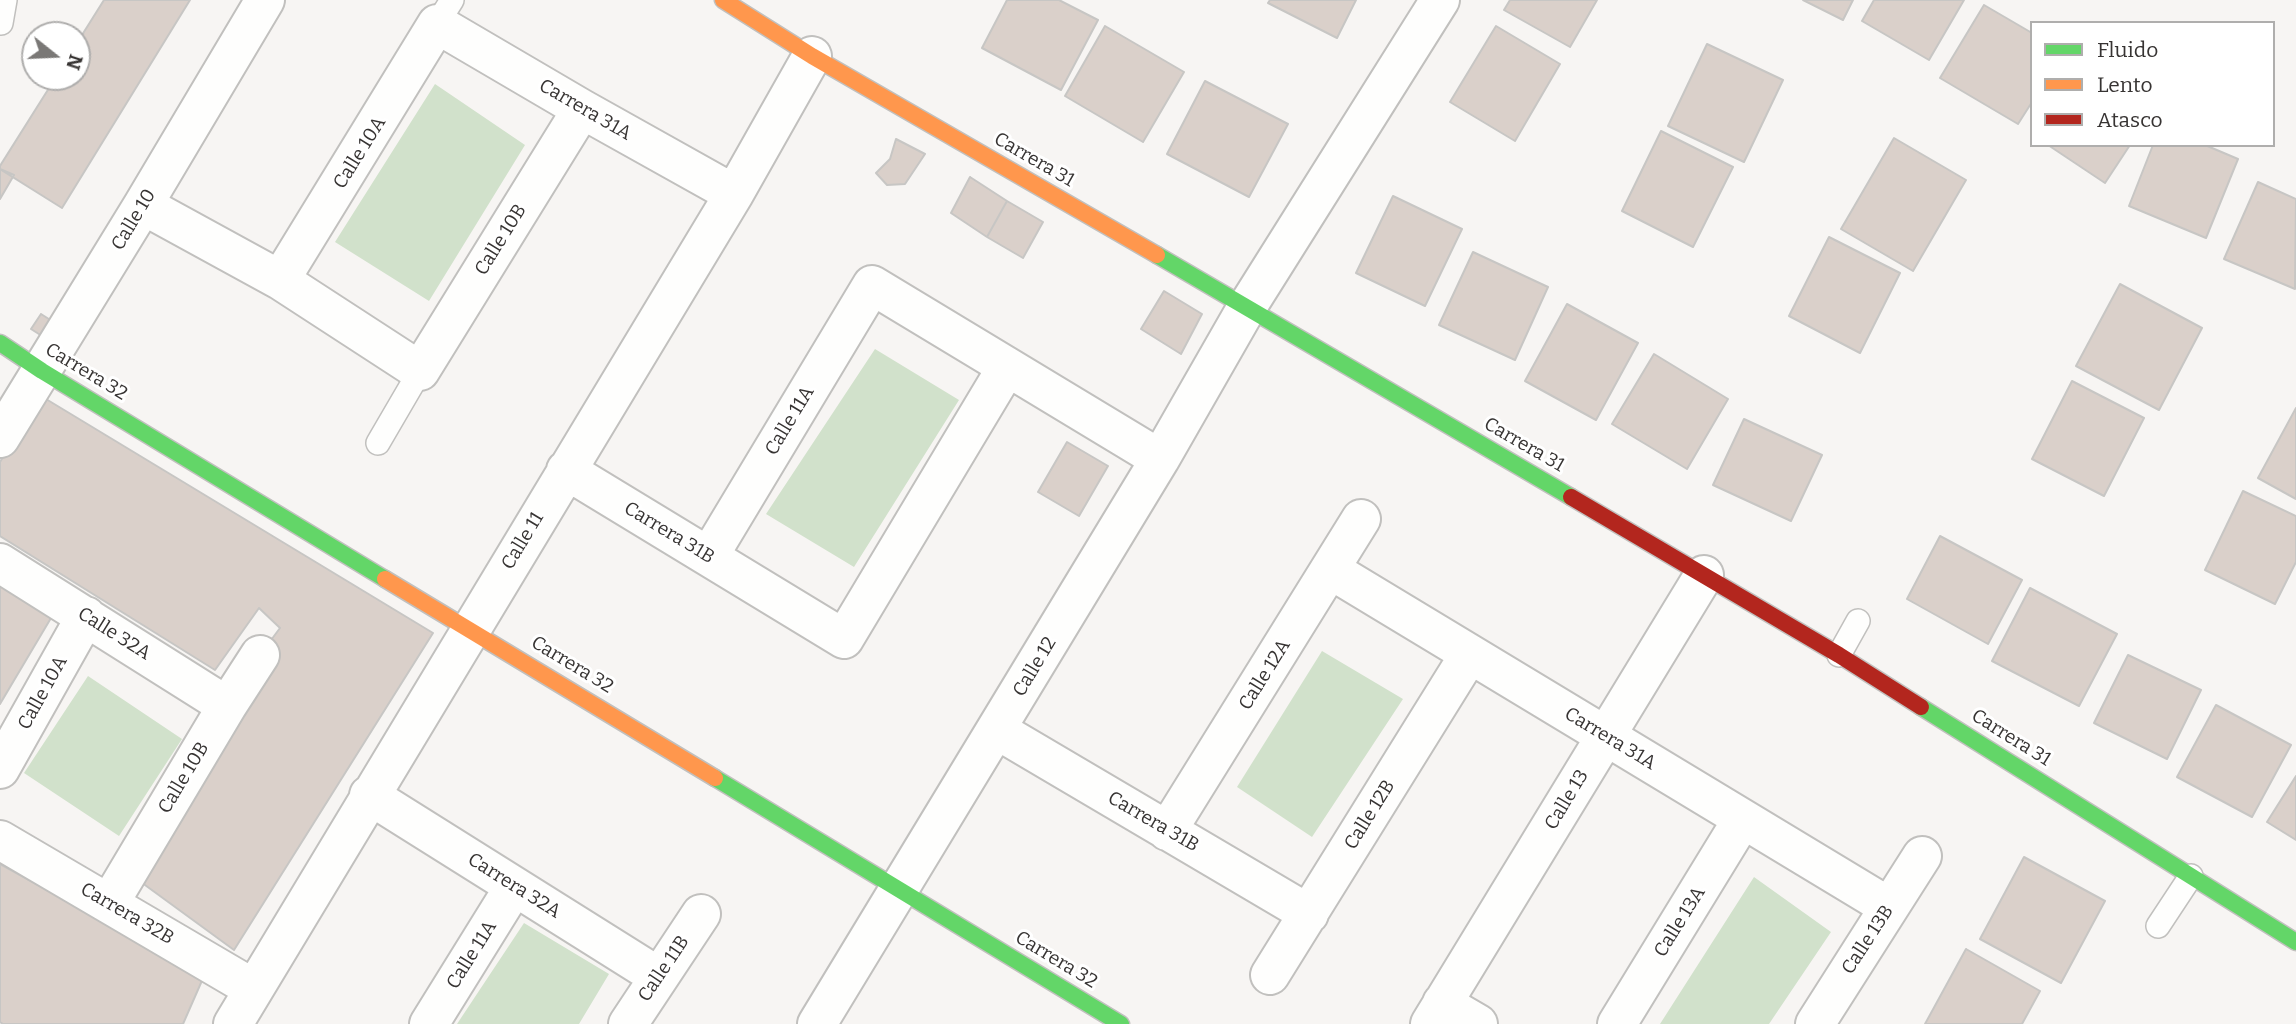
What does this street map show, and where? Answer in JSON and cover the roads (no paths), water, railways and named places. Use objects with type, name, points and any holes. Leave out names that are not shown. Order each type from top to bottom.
[{"type":"street","name":"Calle 10","points":[[0,438],[43,371],[265,0]]},
{"type":"street","name":"Carrera 31","points":[[723,0],[812,56],[1247,307],[1839,656],[2296,942]]},
{"type":"street","name":"Calle 12","points":[[817,1024],[1160,459],[1247,307],[1440,0]]},
{"type":"street","name":"Carrera 31A","points":[[445,12],[582,109],[734,194]]},
{"type":"street","name":"Calle 10A","points":[[280,280],[445,12]]},
{"type":"street","name":"Calle 11","points":[[233,1024],[734,194],[812,56]]},
{"type":"street","name":"Calle 10B","points":[[420,371],[582,109]]},
{"type":"street","points":[[143,205],[280,280],[420,371]]},
{"type":"street","name":"Calle 11A","points":[[709,556],[872,285],[1007,367]]},
{"type":"street","name":"Carrera 32","points":[[0,343],[1121,1024]]},
{"type":"street","points":[[1007,367],[1160,459]]},
{"type":"street","name":"Carrera 31B","points":[[566,470],[844,639],[1007,367]]},
{"type":"street","name":"Calle 12A","points":[[1167,831],[1361,519]]},
{"type":"street","name":"Calle 32A","points":[[0,563],[227,706]]},
{"type":"street","name":"Carrera 31A","points":[[1331,570],[1889,907]]},
{"type":"street","name":"Calle 13","points":[[1436,1014],[1703,575]]},
{"type":"street","name":"Calle 10A","points":[[0,769],[86,616]]},
{"type":"street","name":"Calle 10B","points":[[110,902],[260,655]]},
{"type":"street","name":"Calle 12B","points":[[1270,975],[1469,655]]},
{"type":"street","name":"Carrera 31B","points":[[997,730],[1309,914]]},
{"type":"street","name":"Carrera 32A","points":[[369,795],[659,977]]},
{"type":"street","name":"Calle 13A","points":[[1617,1024],[1742,820]]},
{"type":"street","name":"Carrera 32B","points":[[0,840],[110,902],[254,989]]},
{"type":"street","name":"Calle 13B","points":[[1815,1024],[1922,856]]},
{"type":"street","name":"Calle 11A","points":[[429,1024],[514,887]]},
{"type":"street","name":"Calle 11B","points":[[628,1024],[701,914]]},
{"type":"street","points":[[1436,1014],[1478,1024]]},
{"type":"lane","points":[[378,443],[420,371]]},
{"type":"lane","points":[[1839,656],[1858,621]]},
{"type":"lane","points":[[2158,926],[2191,876]]}]
